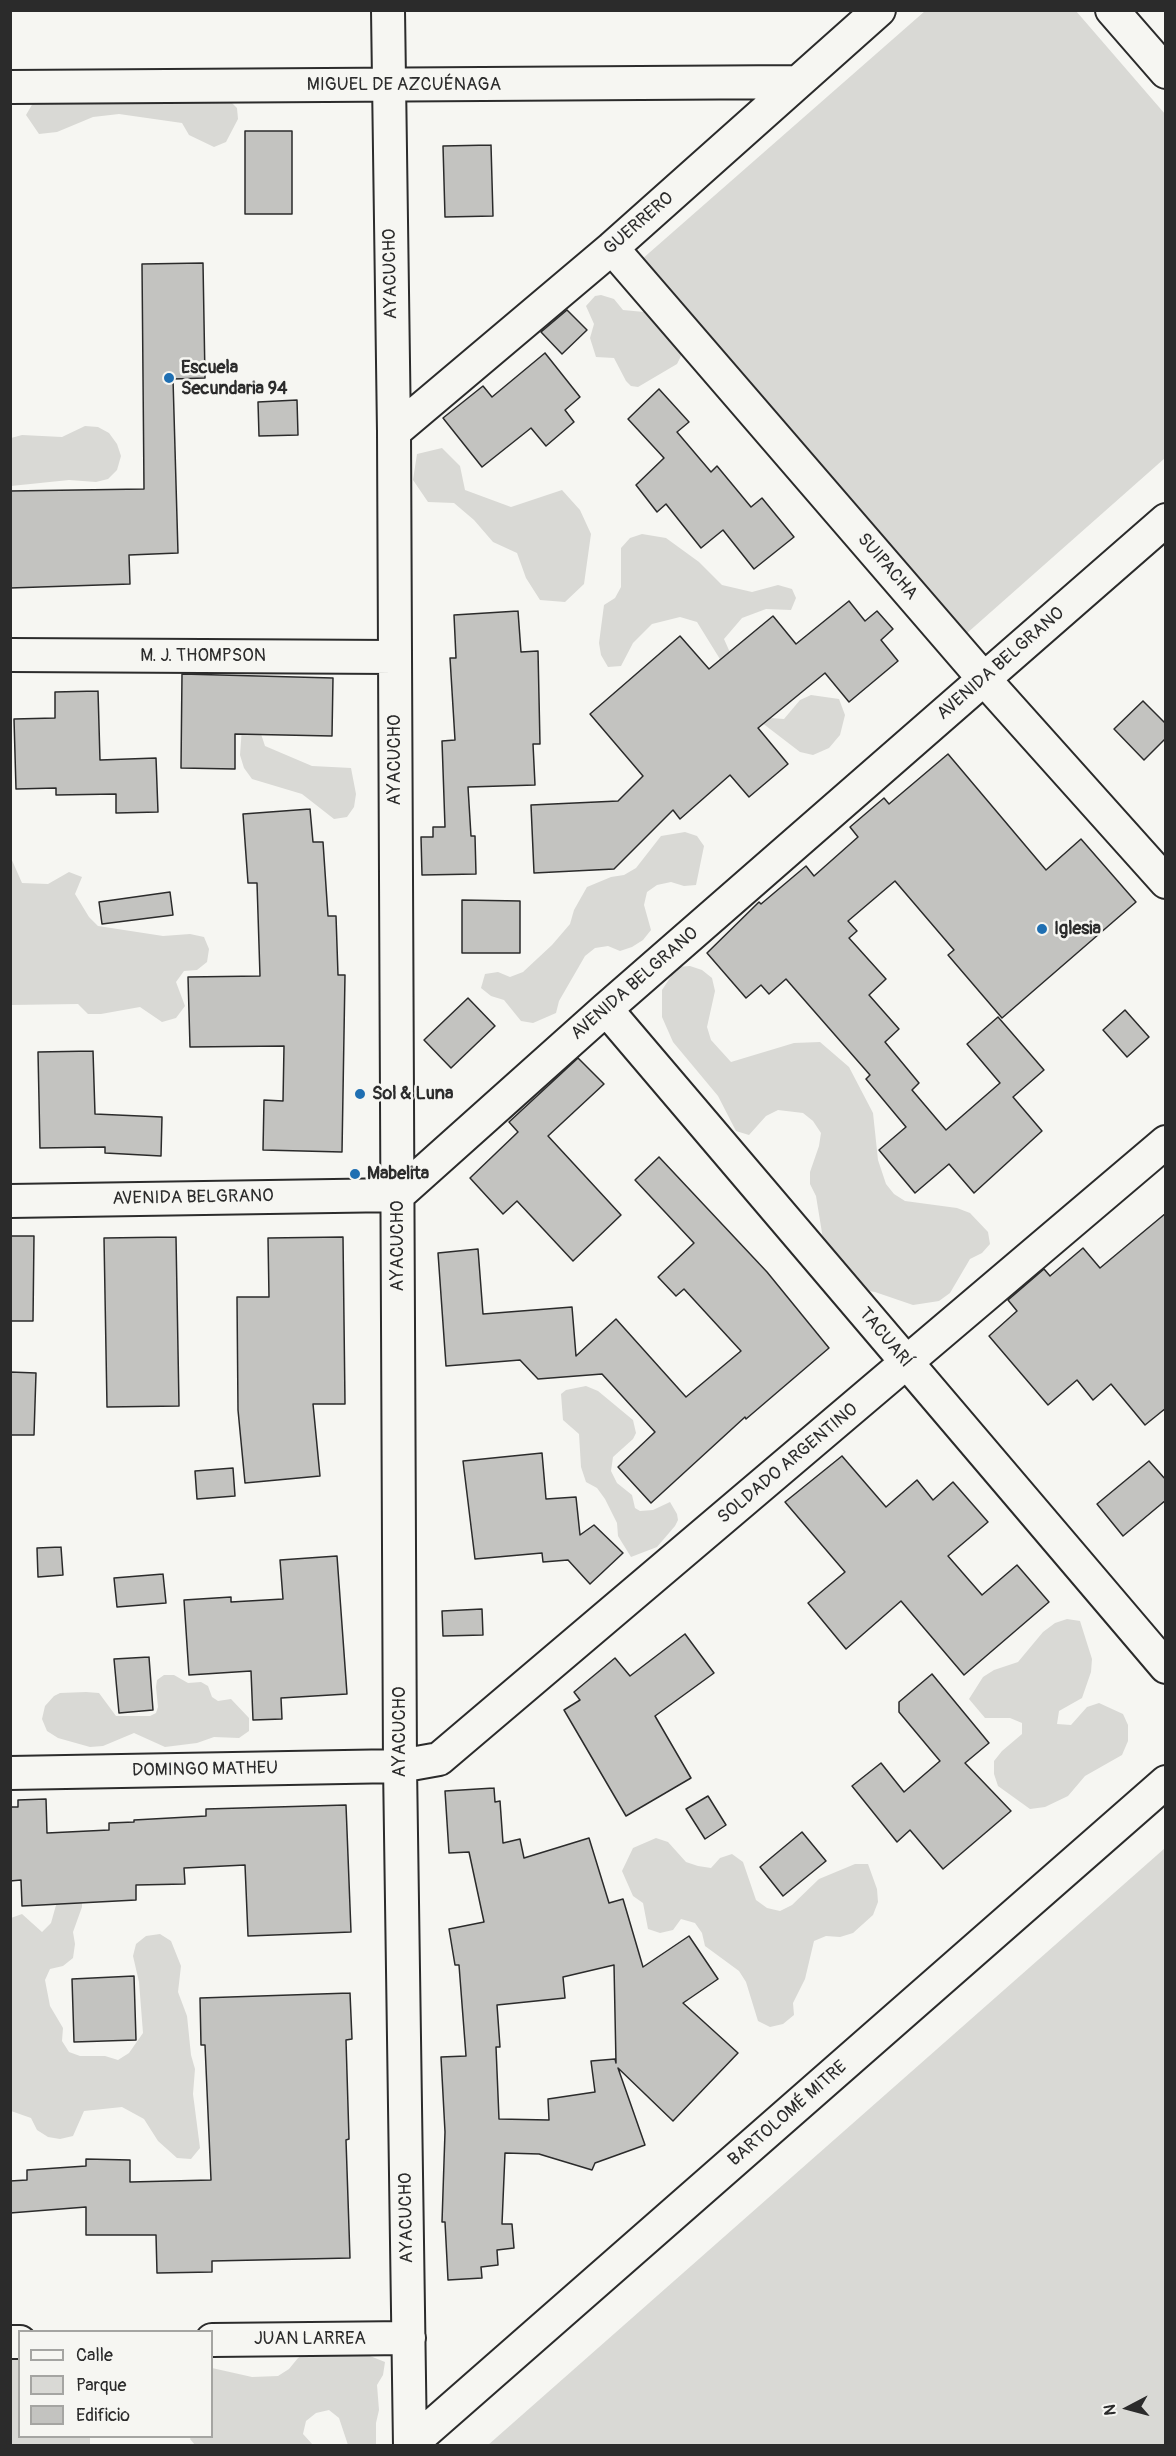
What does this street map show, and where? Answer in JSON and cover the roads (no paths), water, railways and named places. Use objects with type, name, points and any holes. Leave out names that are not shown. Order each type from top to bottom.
[{"type":"street","name":"AYACUCHO","points":[[388,10],[394,432],[400,1766],[410,2445]]},
{"type":"street","name":"GUERRERO","points":[[394,432],[612,248],[879,10]]},
{"type":"street","points":[[1112,10],[1166,72]]},
{"type":"street","name":"MIGUEL DE AZCUÉNAGA","points":[[10,87],[798,82]]},
{"type":"street","name":"SUIPACHA","points":[[612,248],[984,679],[1166,882]]},
{"type":"street","name":"AVENIDA BELGRANO","points":[[10,1201],[398,1195],[606,1009],[1166,520]]},
{"type":"street","name":"M. J. THOMPSON","points":[[10,655],[395,657]]},
{"type":"street","name":"TACUARÍ","points":[[606,1009],[1166,1667]]},
{"type":"street","name":"SOLDADO ARGENTINO","points":[[400,1766],[439,1759],[1166,1142]]},
{"type":"street","name":"DOMINGO MATHEU","points":[[10,1773],[400,1766]]},
{"type":"street","name":"BARTOLOMÉ MITRE","points":[[410,2445],[1166,1782]]},
{"type":"street","name":"JUAN LARREA","points":[[213,2340],[409,2338]]},
{"type":"place","name":"Escuela Secundaria 94","points":[[169,378]]},
{"type":"place","name":"Iglesia","points":[[1042,929]]},
{"type":"place","name":"Sol & Luna","points":[[360,1094]]},
{"type":"place","name":"Mabelita","points":[[355,1174]]}]
